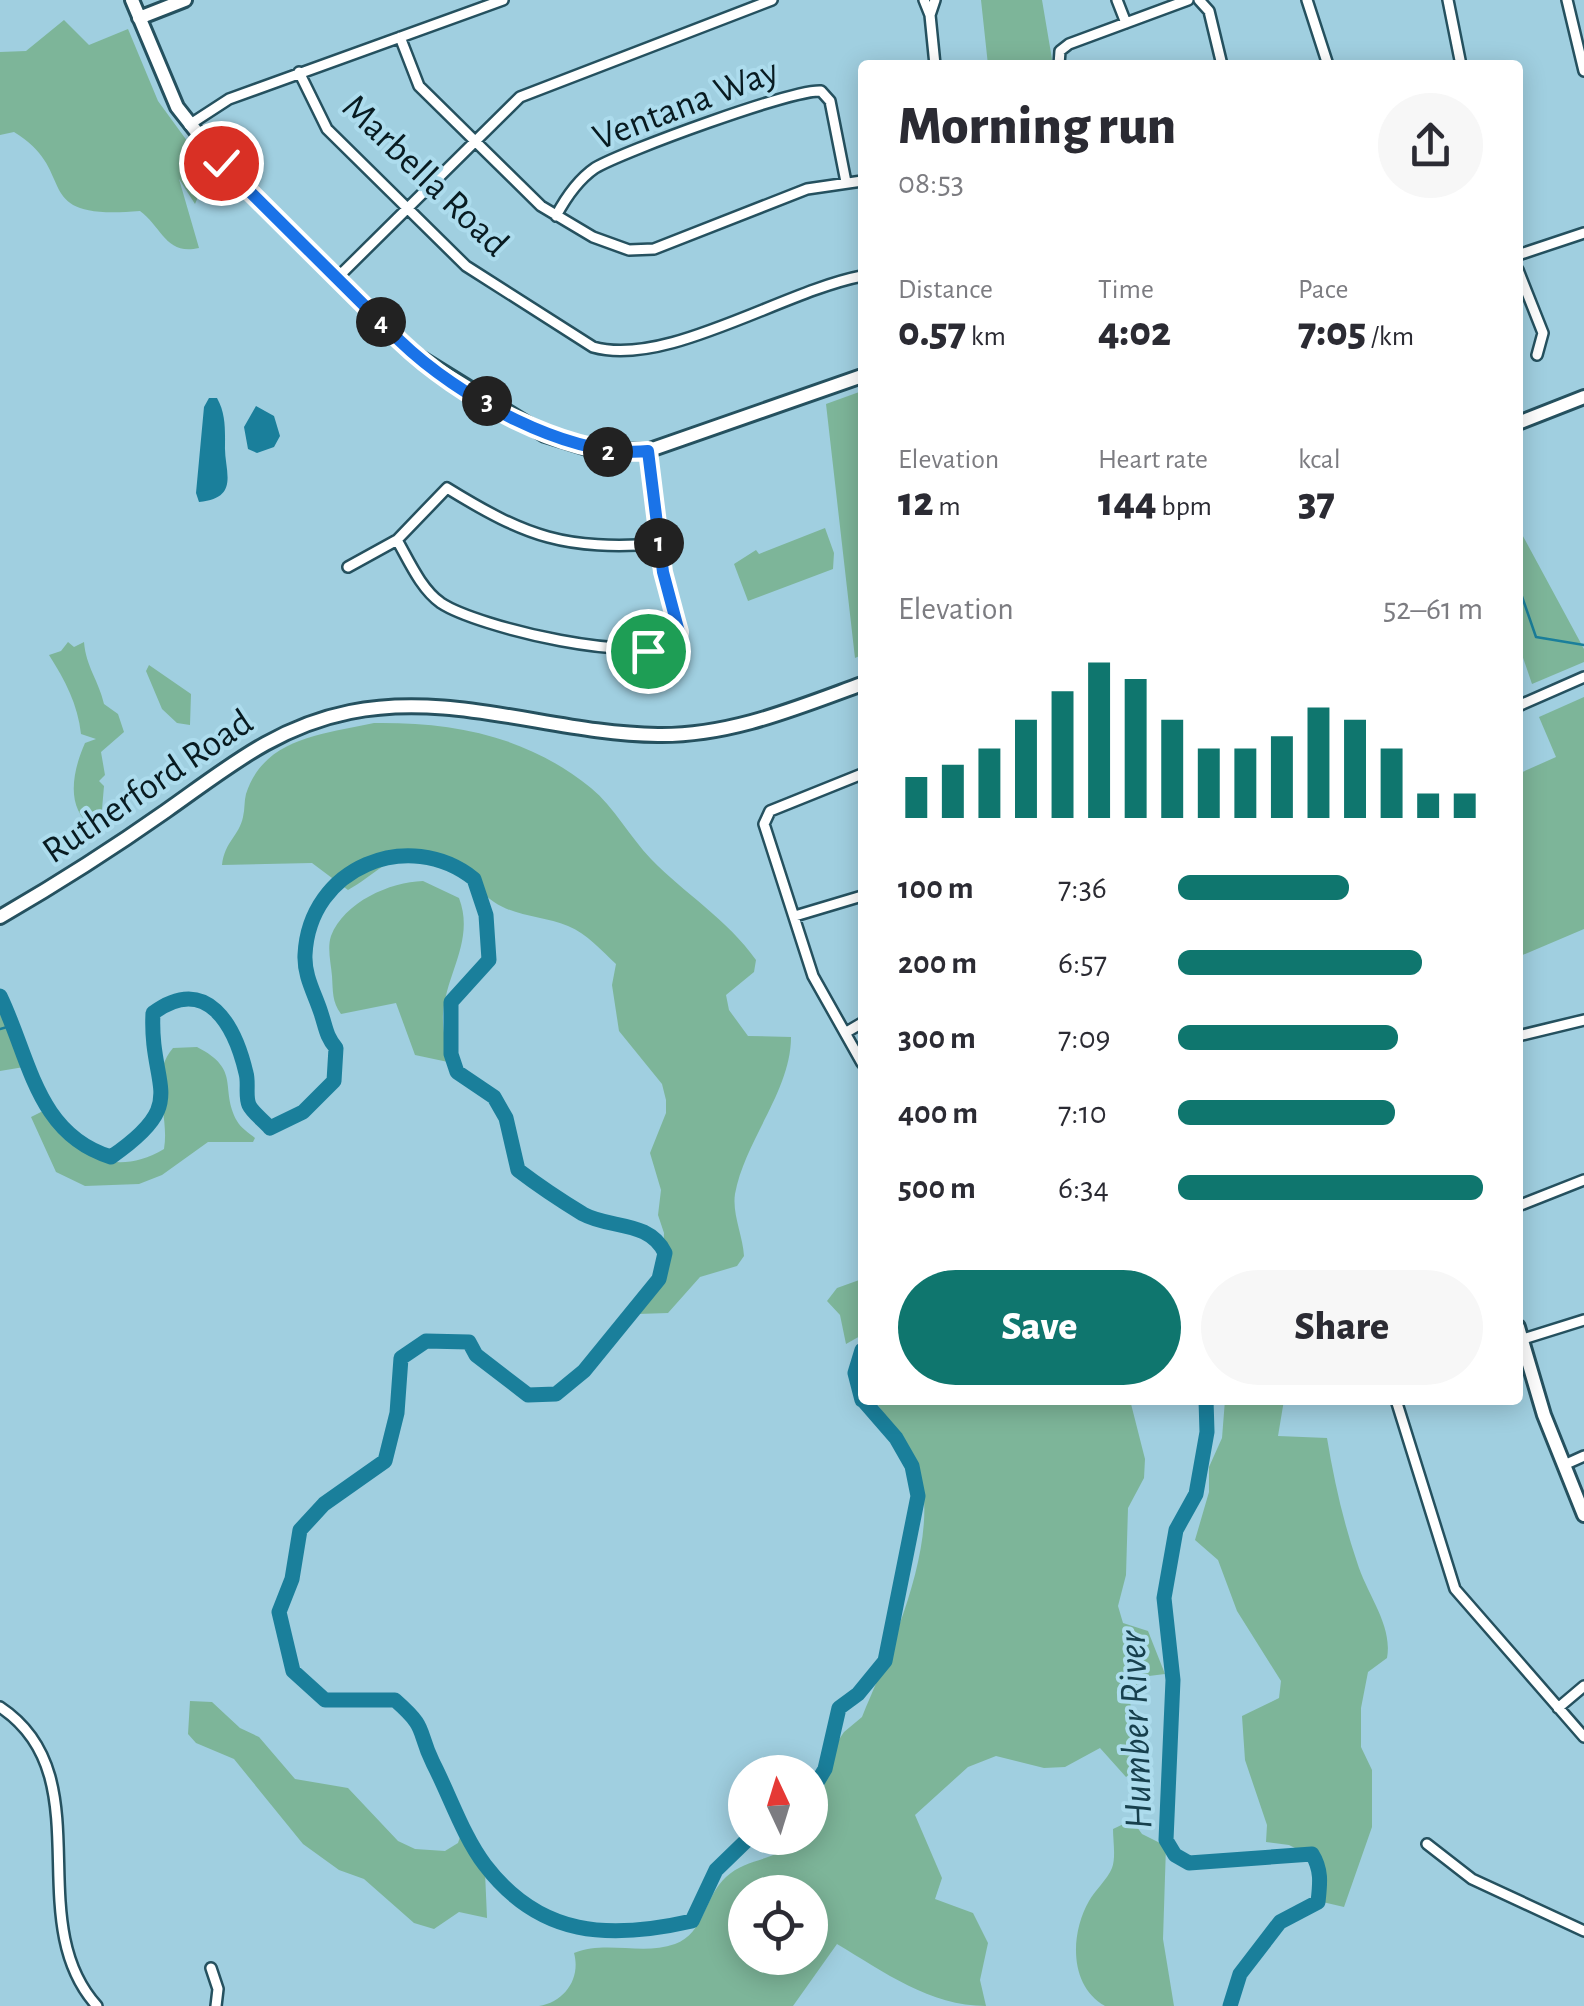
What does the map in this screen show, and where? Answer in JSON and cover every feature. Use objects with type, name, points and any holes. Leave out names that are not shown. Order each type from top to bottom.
[{"type":"street","points":[[132,0],[168,90],[189,126],[422,360],[545,434],[590,449],[648,451],[858,377]]},
{"type":"street","points":[[139,18],[186,0]]},
{"type":"street","points":[[189,126],[229,98],[503,0]]},
{"type":"street","points":[[338,278],[509,106],[534,90],[772,0]]},
{"type":"street","points":[[924,0],[930,16],[934,60]]},
{"type":"street","points":[[930,16],[934,0]]},
{"type":"street","points":[[1117,0],[1126,23]]},
{"type":"street","points":[[1058,60],[1060,50],[1069,44],[1188,0]]},
{"type":"street","points":[[1199,0],[1209,11],[1221,60]]},
{"type":"street","points":[[1308,0],[1326,60]]},
{"type":"street","points":[[1448,0],[1460,60]]},
{"type":"street","points":[[1566,0],[1584,71]]},
{"type":"street","points":[[400,37],[419,86],[535,202],[593,238],[630,250],[654,249],[806,190],[858,181]]},
{"type":"street","name":"Marbella Road","points":[[298,72],[327,128],[466,266],[593,346],[616,353],[652,350],[821,284],[858,277]]},
{"type":"street","name":"Ventana Way","points":[[556,216],[581,180],[604,164],[774,100],[811,90],[822,91],[830,102],[846,182]]},
{"type":"street","points":[[1523,253],[1584,233]]},
{"type":"street","points":[[1523,282],[1544,333],[1538,356]]},
{"type":"street","points":[[1523,422],[1584,398]]},
{"type":"street","points":[[397,540],[438,601],[465,616],[568,640],[648,651],[669,646],[678,639],[659,544],[648,451]]},
{"type":"street","points":[[348,567],[397,540],[448,488],[494,517],[552,541],[606,548],[659,544]]},
{"type":"street","points":[[1523,704],[1584,677]]},
{"type":"street","name":"Rutherford Road","points":[[0,917],[168,810],[239,756],[277,736],[334,716],[385,707],[431,706],[623,732],[678,734],[750,723],[858,685]]},
{"type":"street","points":[[858,776],[766,815],[767,832],[813,976],[858,1056]]},
{"type":"street","points":[[795,916],[858,897]]},
{"type":"street","points":[[1523,1035],[1584,1020]]},
{"type":"street","points":[[845,1033],[858,1025]]},
{"type":"street","points":[[1523,1204],[1584,1180]]},
{"type":"street","points":[[1523,1335],[1584,1320]]},
{"type":"street","points":[[1523,1347],[1584,1515]]},
{"type":"street","points":[[1398,1405],[1454,1590],[1584,1738]]},
{"type":"street","points":[[1564,1465],[1584,1456]]},
{"type":"street","points":[[1558,1708],[1584,1686]]},
{"type":"street","points":[[0,1707],[26,1728],[49,1767],[60,1931],[77,1982],[97,2006]]},
{"type":"street","points":[[1426,1844],[1472,1880],[1584,1931]]},
{"type":"street","points":[[212,1968],[218,1988],[216,2006]]},
{"type":"green space","points":[[981,0],[1042,0],[1052,60],[987,60]]},
{"type":"green space","points":[[64,20],[89,45],[128,29],[158,101],[209,171],[195,204],[179,179],[199,248],[172,244],[140,211],[105,212],[68,201],[34,147],[14,132],[0,135],[0,52],[26,51]]},
{"type":"green space","points":[[858,392],[855,658],[826,404]]},
{"type":"green space","points":[[825,528],[834,553],[833,569],[748,601],[734,564],[756,550],[759,554]]},
{"type":"green space","points":[[1523,536],[1584,649],[1584,662],[1532,684],[1523,658]]},
{"type":"green space","points":[[68,642],[74,647],[84,642],[104,704],[118,714],[124,732],[101,752],[105,775],[99,781],[104,786],[101,821],[94,828],[78,810],[74,788],[85,743],[96,739],[81,734],[70,693],[49,655],[61,651]]},
{"type":"green space","points":[[149,665],[191,694],[190,725],[177,723],[162,709],[146,671]]},
{"type":"green space","points":[[1584,697],[1584,929],[1523,955],[1523,772],[1556,757],[1539,717]]},
{"type":"green space","points":[[374,723],[461,729],[515,744],[567,770],[599,796],[651,859],[732,932],[756,960],[754,972],[726,995],[729,1010],[748,1036],[791,1037],[784,1077],[748,1154],[735,1194],[744,1256],[737,1266],[700,1277],[668,1313],[638,1314],[663,1262],[664,1233],[658,1215],[661,1190],[650,1153],[666,1113],[666,1100],[662,1084],[619,1031],[612,985],[616,964],[575,929],[511,911],[494,902],[457,865],[428,851],[396,858],[348,890],[312,863],[222,865],[241,824],[246,794],[267,760],[298,741]]},
{"type":"green space","points":[[423,881],[459,898],[463,913],[462,942],[443,1014],[448,1062],[415,1055],[396,1003],[341,1014],[334,996],[329,946],[337,924],[369,896],[397,885]]},
{"type":"green space","points":[[0,1007],[24,1067],[0,1071]]},
{"type":"green space","points":[[197,1047],[211,1055],[225,1072],[232,1109],[238,1123],[255,1138],[253,1142],[208,1142],[162,1175],[139,1184],[85,1186],[56,1172],[31,1117],[45,1110],[68,1139],[96,1158],[128,1162],[146,1158],[164,1149],[161,1083],[166,1059],[173,1048]]},
{"type":"green space","points":[[858,1280],[858,1337],[846,1344],[840,1315],[827,1301],[837,1288]]},
{"type":"green space","points":[[879,1405],[1131,1405],[1145,1459],[1144,1478],[1128,1508],[1126,1575],[1118,1606],[1123,1623],[1148,1631],[1165,1674],[1141,1677],[1132,1696],[1140,1748],[1139,1774],[1133,1772],[1126,1777],[1100,1748],[1065,1767],[1044,1768],[996,1756],[968,1767],[915,1815],[942,1878],[935,1899],[973,1913],[988,1943],[980,1980],[986,2006],[927,1994],[837,1944],[828,1957],[828,1875],[729,1875],[772,1855],[828,1855],[828,1756],[844,1732],[862,1717],[899,1626],[919,1558],[924,1493],[917,1464]]},
{"type":"green space","points":[[1225,1405],[1283,1405],[1278,1436],[1327,1438],[1352,1547],[1386,1634],[1387,1658],[1368,1672],[1361,1708],[1361,1747],[1372,1770],[1372,1827],[1344,1907],[1314,1900],[1325,1875],[1321,1861],[1289,1845],[1266,1842],[1267,1825],[1245,1760],[1242,1716],[1279,1698],[1281,1681],[1237,1611],[1218,1560],[1195,1540],[1209,1492],[1209,1467],[1222,1438]]},
{"type":"green space","points":[[190,1701],[212,1702],[240,1728],[259,1737],[295,1779],[348,1788],[398,1841],[415,1849],[445,1851],[458,1843],[462,1831],[485,1872],[487,1918],[459,1912],[434,1929],[414,1923],[364,1879],[339,1870],[303,1844],[234,1759],[196,1743],[188,1734]]},
{"type":"green space","points":[[1132,1820],[1142,1834],[1166,1846],[1163,1939],[1174,2006],[1105,2006],[1093,1997],[1079,1973],[1076,1943],[1083,1914],[1112,1868],[1113,1829]]},
{"type":"green space","points":[[726,1877],[728,1975],[815,1975],[793,2006],[539,2006],[556,2000],[569,1987],[575,1971],[574,1953],[599,1948],[650,1949],[685,1939]]},
{"type":"water","points":[[209,398],[217,398],[223,416],[227,482],[221,495],[199,502],[196,493],[204,407]]},
{"type":"water","points":[[256,406],[274,416],[280,436],[274,447],[257,453],[248,449],[244,427]]},
{"type":"waterway","points":[[1523,599],[1536,637],[1584,645]]},
{"type":"waterway","name":"Humber River","points":[[0,996],[51,1112],[66,1131],[86,1146],[111,1157],[151,1122],[161,1093],[153,1013],[172,1002],[189,999],[216,1010],[226,1023],[241,1055],[249,1105],[270,1128],[303,1112],[334,1081],[336,1048],[305,963],[311,924],[324,899],[343,879],[367,864],[393,857],[421,857],[448,864],[474,879],[486,915],[489,960],[451,1002],[451,1054],[457,1072],[494,1097],[506,1118],[518,1170],[583,1214],[649,1235],[665,1253],[659,1279],[584,1371],[556,1394],[528,1395],[476,1355],[469,1342],[426,1341],[401,1358],[397,1413],[385,1461],[324,1504],[300,1530],[292,1579],[279,1612],[293,1671],[325,1700],[395,1700],[406,1710],[417,1724],[477,1854],[506,1889],[553,1919],[605,1931],[692,1921],[716,1870],[731,1855]]},
{"type":"waterway","points":[[0,1029],[14,1025]]},
{"type":"waterway","name":"Humber River","points":[[858,1363],[858,1385]]},
{"type":"waterway","name":"Humber River","points":[[828,1756],[839,1708],[858,1694],[885,1661],[918,1496],[912,1466],[896,1438],[867,1405]]},
{"type":"waterway","name":"Humber River","points":[[1206,1405],[1207,1432],[1196,1494],[1176,1530],[1164,1598],[1173,1680],[1166,1840],[1175,1855],[1189,1863],[1312,1854],[1320,1877],[1318,1902],[1280,1922],[1240,1974],[1230,2006]]},
{"type":"route","points":[[221,163],[400,341],[433,368],[554,439],[604,451],[648,451],[663,572],[679,632],[678,639],[669,646],[648,651]]}]
